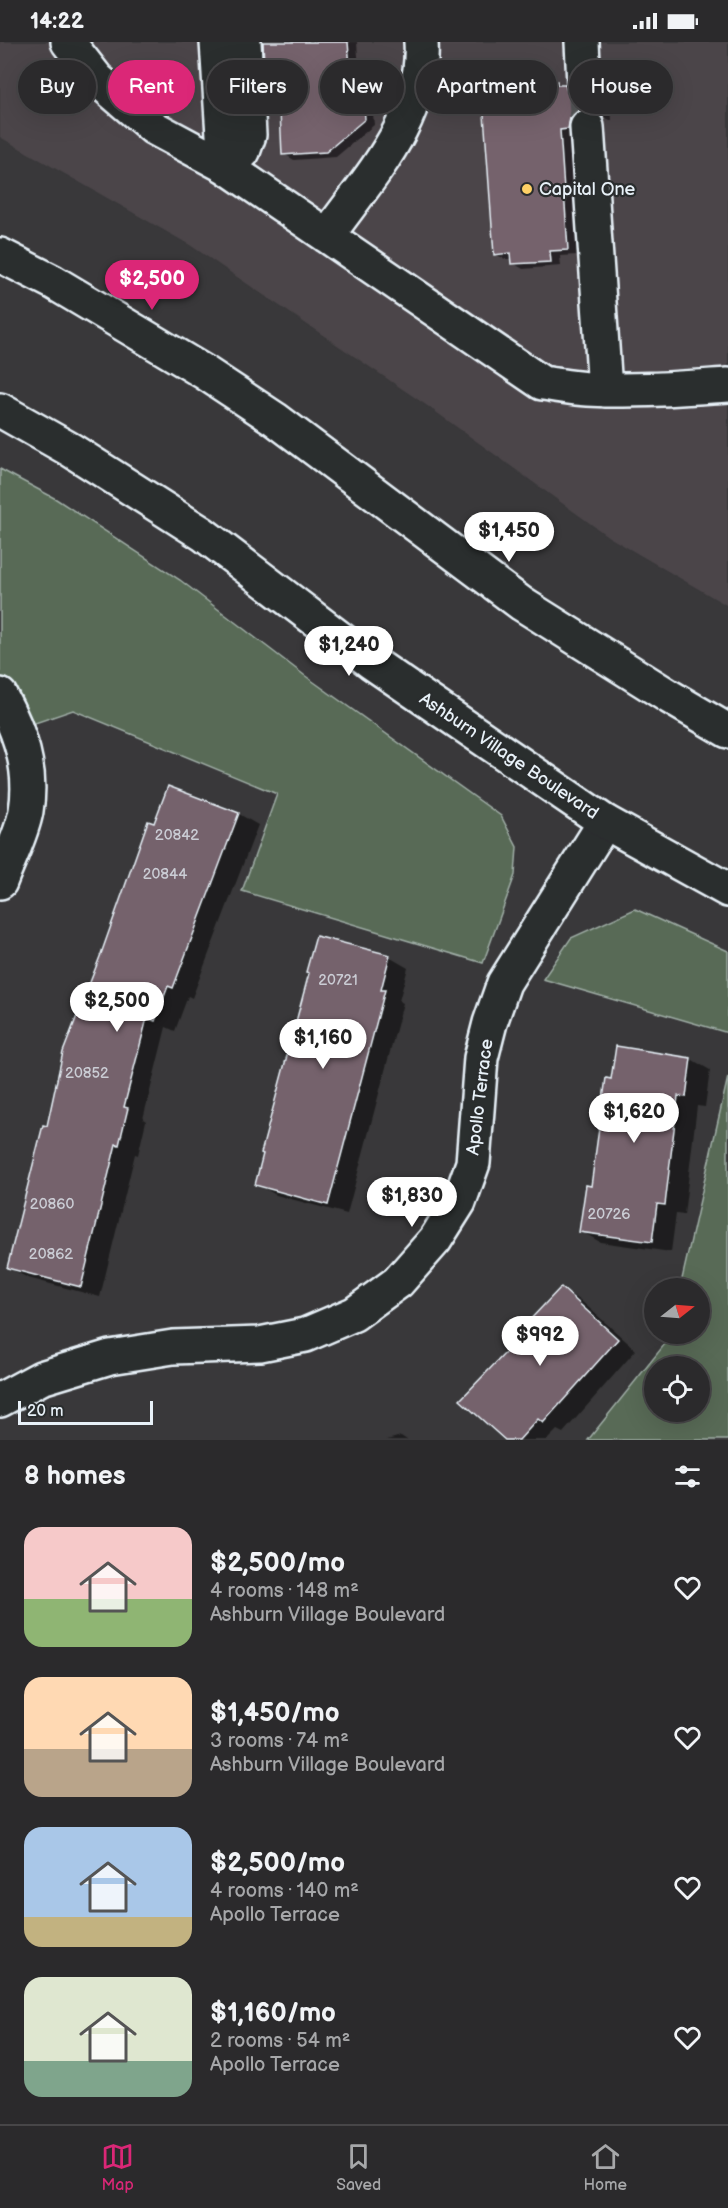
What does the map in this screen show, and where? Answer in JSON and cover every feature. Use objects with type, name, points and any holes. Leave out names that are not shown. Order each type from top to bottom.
[{"type":"main road","points":[[68,42],[97,79],[154,128],[225,166],[542,383],[605,390],[728,385]]},
{"type":"main road","points":[[217,42],[225,166]]},
{"type":"main road","points":[[225,166],[243,152],[249,135],[244,42]]},
{"type":"main road","points":[[582,42],[583,60]]},
{"type":"main road","points":[[327,236],[400,133],[416,95],[413,44]]},
{"type":"main road","points":[[587,127],[605,390]]},
{"type":"main road","points":[[0,255],[53,282],[204,372],[275,419],[522,604],[728,731]]},
{"type":"main road","name":"Ashburn Village Boulevard","points":[[0,410],[71,450],[203,534],[371,662],[605,822],[728,890]]},
{"type":"main road","points":[[0,695],[14,721],[23,746],[28,775],[26,812],[0,882]]},
{"type":"main road","name":"Apollo Terrace","points":[[0,1400],[41,1378],[110,1357],[173,1347],[260,1344],[305,1335],[354,1314],[398,1281],[435,1240],[459,1202],[473,1163],[481,1058],[504,983],[605,822]]},
{"type":"shaded area","points":[[0,42],[728,42],[728,606],[609,537],[429,407],[190,245],[0,137]]},
{"type":"green space","points":[[0,469],[56,499],[180,580],[304,675],[501,816],[517,847],[515,875],[483,963],[242,891],[277,794],[73,710],[0,735]]},
{"type":"green space","points":[[635,909],[728,951],[728,1033],[543,979],[571,938]]},
{"type":"green space","points":[[728,1077],[728,1440],[588,1440],[644,1370],[644,1422],[710,1422],[710,1356],[655,1356],[665,1344],[710,1344],[710,1278],[682,1278]]},
{"type":"building","points":[[263,42],[348,42],[349,60],[320,60],[320,114],[365,114],[365,119],[326,152],[282,155],[280,114],[308,114],[308,60],[264,60]]},
{"type":"building","name":"Capital One","points":[[557,85],[565,85],[569,95],[569,114],[574,114],[570,118],[568,129],[560,130],[568,250],[550,251],[551,262],[511,264],[510,253],[494,255],[484,114],[557,114]]},
{"type":"building","points":[[168,786],[239,813],[173,988],[168,986],[155,1021],[147,1018],[124,1107],[128,1108],[119,1145],[116,1144],[81,1287],[7,1268],[43,1125],[47,1126],[63,1052],[101,954],[148,821],[154,823]]},
{"type":"building","points":[[316,936],[390,955],[381,990],[385,990],[328,1205],[255,1185],[263,1154],[261,1153],[309,973],[306,972]]},
{"type":"building","points":[[616,1046],[691,1058],[686,1097],[678,1096],[665,1205],[657,1204],[652,1242],[579,1232],[586,1185],[591,1186],[606,1078],[611,1079]]},
{"type":"building","points":[[561,1287],[618,1339],[543,1423],[538,1419],[519,1440],[505,1440],[460,1400],[510,1348],[507,1344]]},
{"type":"tunnel","points":[[586,114],[587,127]]},
{"type":"place","name":"Capital One","points":[[527,189]]}]
